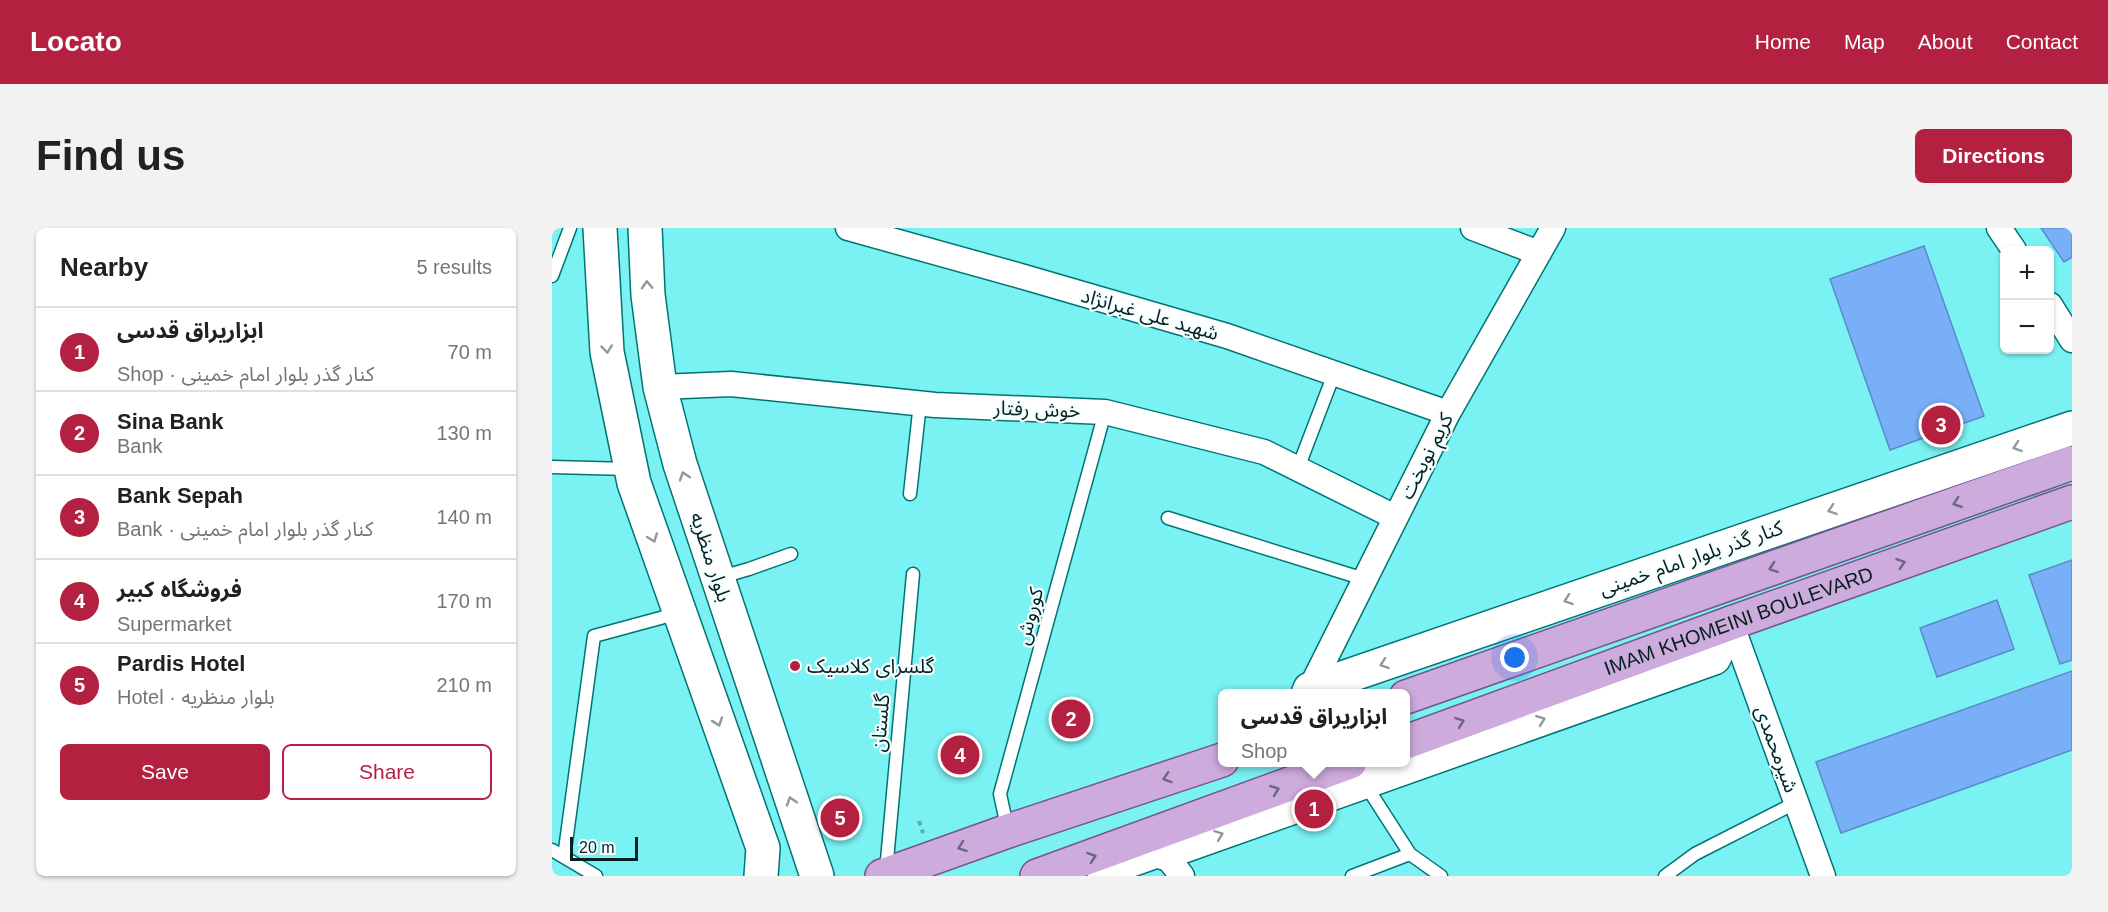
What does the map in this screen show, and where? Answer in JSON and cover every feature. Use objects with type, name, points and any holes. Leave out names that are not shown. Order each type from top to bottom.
[{"type":"main road","points":[[600,228],[607,352],[634,483],[680,613],[762,862],[776,853],[789,850],[801,832]]},
{"type":"main road","name":"بلوار منظریه","points":[[645,228],[648,295],[660,387],[680,464],[817,876]]},
{"type":"main road","name":"کنار گذر بلوار امام خمینی","points":[[1315,689],[2072,428]]},
{"type":"main road","name":"IMAM KHOMEINI BOULEVARD","points":[[1410,696],[2072,463]]},
{"type":"main road","name":"IMAM KHOMEINI BOULEVARD","points":[[1410,741],[1731,622],[2072,502]]},
{"type":"main road","points":[[1410,756],[1714,658],[1731,622]]},
{"type":"main road","points":[[884,875],[1218,761]]},
{"type":"main road","points":[[1037,876],[1163,860],[1357,773],[1376,767]]},
{"type":"street","name":"شهید علی غبرانژاد","points":[[848,228],[1227,336],[1448,413]]},
{"type":"street","points":[[1473,228],[1539,253]]},
{"type":"street","name":"کریم نوبخت","points":[[1310,689],[1448,413],[1553,228]]},
{"type":"street","points":[[1999,228],[2011,246]]},
{"type":"street","points":[[2054,313],[2072,340]]},
{"type":"street","name":"خوش رفتار","points":[[660,387],[731,384],[920,404],[1105,412],[1264,452],[1395,517]]},
{"type":"street","name":"شیرمحمدی","points":[[1731,622],[1822,876]]},
{"type":"street","points":[[1100,876],[1163,860]]},
{"type":"lane","points":[[552,276],[570,228]]},
{"type":"lane","points":[[1298,468],[1334,374]]},
{"type":"lane","points":[[910,494],[920,404]]},
{"type":"lane","name":"کوروش","points":[[1008,831],[1000,794],[1105,412]]},
{"type":"lane","points":[[552,467],[631,470]]},
{"type":"lane","points":[[1168,518],[1364,579]]},
{"type":"lane","points":[[717,578],[791,554]]},
{"type":"lane","name":"گلستان","points":[[884,875],[913,574]]},
{"type":"lane","points":[[564,857],[594,636],[680,613]]},
{"type":"lane","points":[[1357,773],[1410,854],[1441,876]]},
{"type":"lane","points":[[1665,876],[1695,854],[1797,802]]},
{"type":"lane","points":[[552,850],[596,876]]},
{"type":"lane","points":[[1352,876],[1410,854]]},
{"type":"building","points":[[2041,228],[2072,228],[2072,257],[2064,262]]},
{"type":"building","points":[[1924,246],[1984,416],[1890,450],[1830,279]]},
{"type":"building","points":[[2072,560],[2072,660],[2060,664],[2029,575]]},
{"type":"building","points":[[1997,600],[2014,649],[1937,677],[1920,628]]},
{"type":"building","points":[[2072,671],[2072,750],[1841,833],[1816,762]]},
{"type":"place","name":"Bank Sepah","points":[[1941,425]]},
{"type":"place","name":"گلسرای کلاسیک","points":[[795,666]]},
{"type":"place","name":"Sina Bank","points":[[1071,719]]},
{"type":"place","name":"فروشگاه کبیر","points":[[960,755]]},
{"type":"place","name":"ابزاریراق قدسی","points":[[1314,809]]},
{"type":"place","name":"Pardis Hotel","points":[[840,818]]}]
